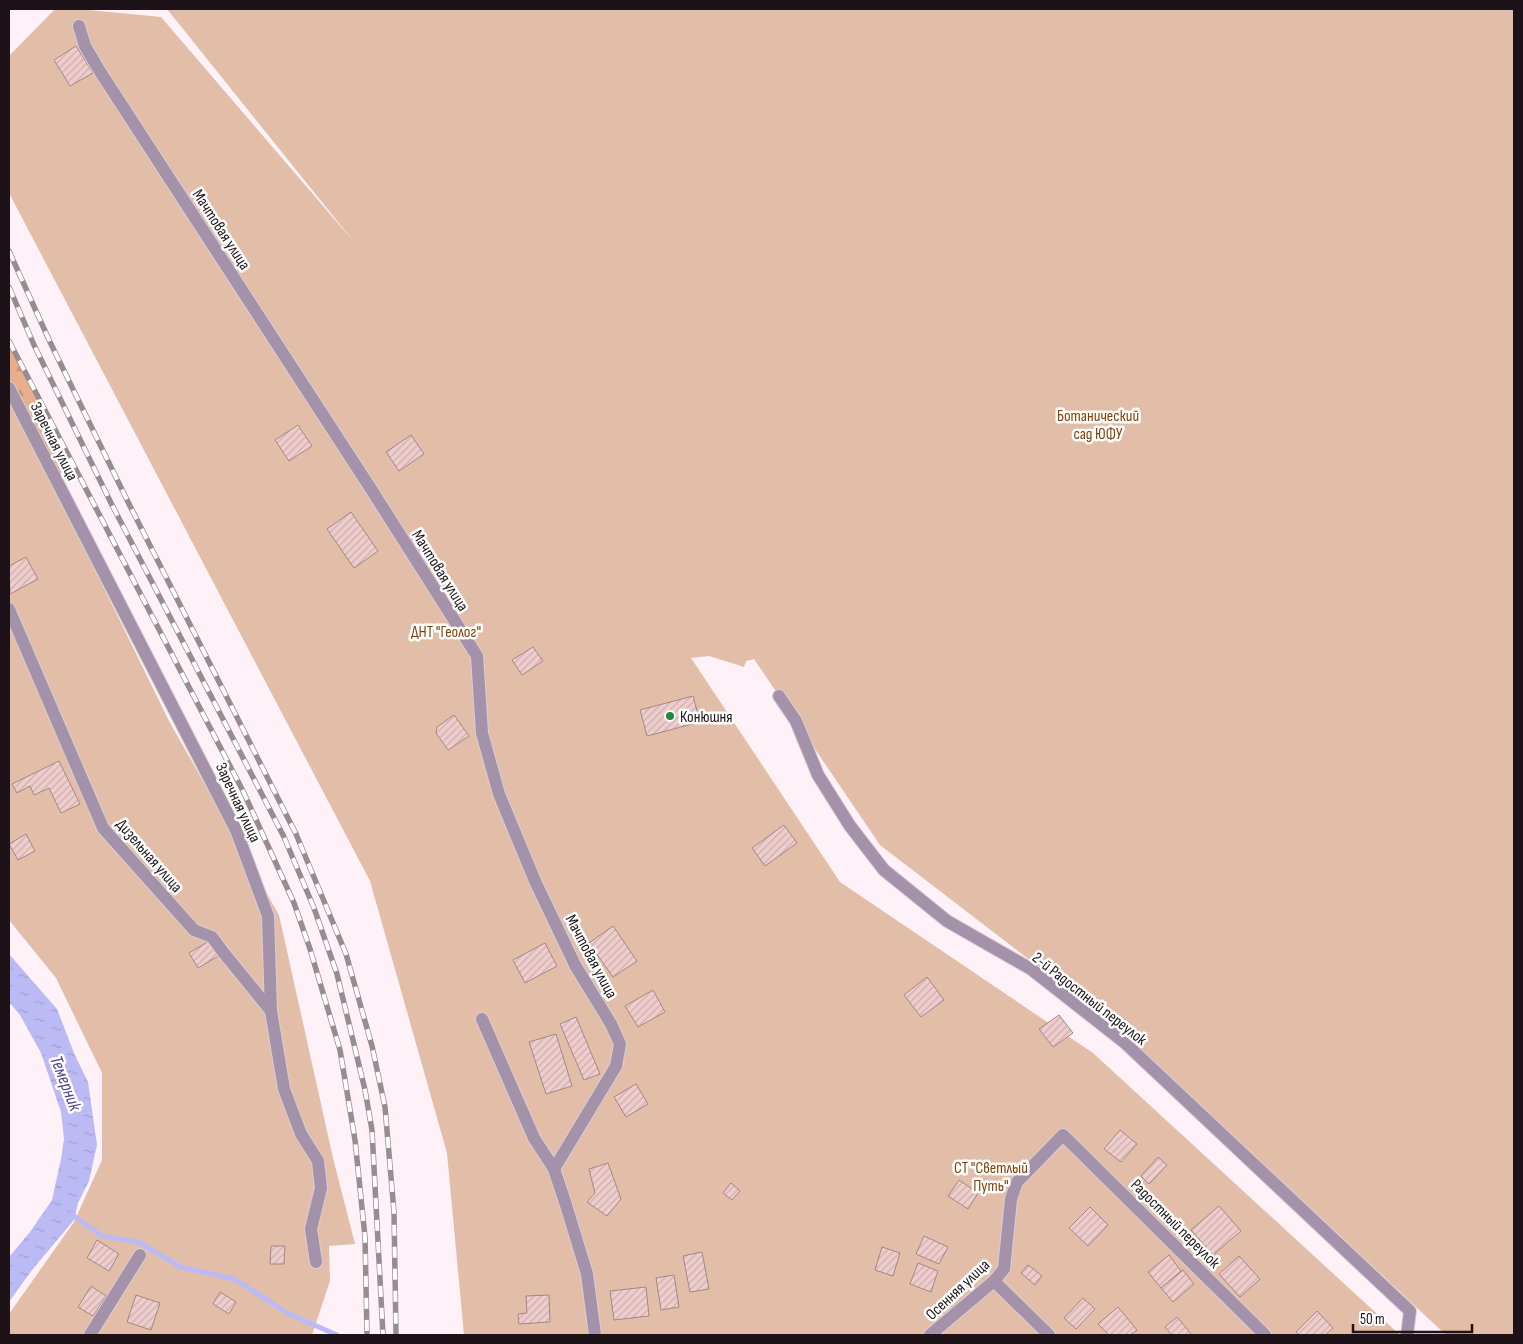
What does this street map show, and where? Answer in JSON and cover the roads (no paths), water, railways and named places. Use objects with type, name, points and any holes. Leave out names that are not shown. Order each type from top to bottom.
[{"type":"street","name":"Мачтовая улица","points":[[79,26],[85,46],[101,73],[477,656],[482,733],[499,794],[535,881],[575,965],[611,1024],[620,1044],[616,1066],[554,1169]]},
{"type":"street","name":"Заречная улица","points":[[9,388],[236,830],[268,916],[271,1011],[284,1089],[301,1134],[318,1161],[321,1188],[311,1229],[316,1262]]},
{"type":"street","name":"Дизельная улица","points":[[9,608],[103,828],[194,930],[212,936],[271,1011]]},
{"type":"street","name":"2-й Радостный переулок","points":[[779,696],[796,721],[818,775],[850,826],[884,870],[947,921],[1031,969],[1124,1042],[1410,1311],[1407,1335]]},
{"type":"street","points":[[482,1018],[534,1138],[554,1169],[587,1274],[595,1335]]},
{"type":"street","name":"Осенняя улица","points":[[930,1335],[994,1281],[1004,1269],[1012,1199],[1018,1182],[1063,1135]]},
{"type":"street","name":"Радостный переулок","points":[[1063,1135],[1265,1335]]},
{"type":"street","points":[[90,1335],[140,1255]]},
{"type":"street","points":[[994,1281],[1049,1335]]},
{"type":"water","name":"Темерник","points":[[9,954],[57,1009],[74,1053],[88,1082],[97,1145],[89,1181],[78,1203],[74,1220],[32,1270],[9,1302],[9,1257],[30,1232],[52,1200],[64,1139],[61,1112],[41,1053],[20,1015],[9,1002]]},
{"type":"waterway","points":[[71,1214],[102,1236],[138,1242],[181,1267],[234,1279],[289,1314],[337,1335]]},
{"type":"railway","points":[[9,251],[50,342],[129,504],[296,834],[346,954],[372,1046],[385,1107],[394,1212],[396,1335]]},
{"type":"railway","points":[[9,287],[34,345],[111,503],[284,837],[314,908],[337,974],[365,1090],[372,1130],[383,1335]]},
{"type":"railway","points":[[9,341],[243,791],[294,903],[310,949],[340,1050],[355,1140],[365,1237],[367,1335]]},
{"type":"place","name":"Конюшня","points":[[670,716]]},
{"type":"park label","name":"Ботанический сад ЮФУ","points":[[1098,424]]},
{"type":"park label","name":"ДНТ \"Геолог\"","points":[[446,631]]},
{"type":"park label","name":"СТ \"Светлый Путь\"","points":[[991,1176]]}]
